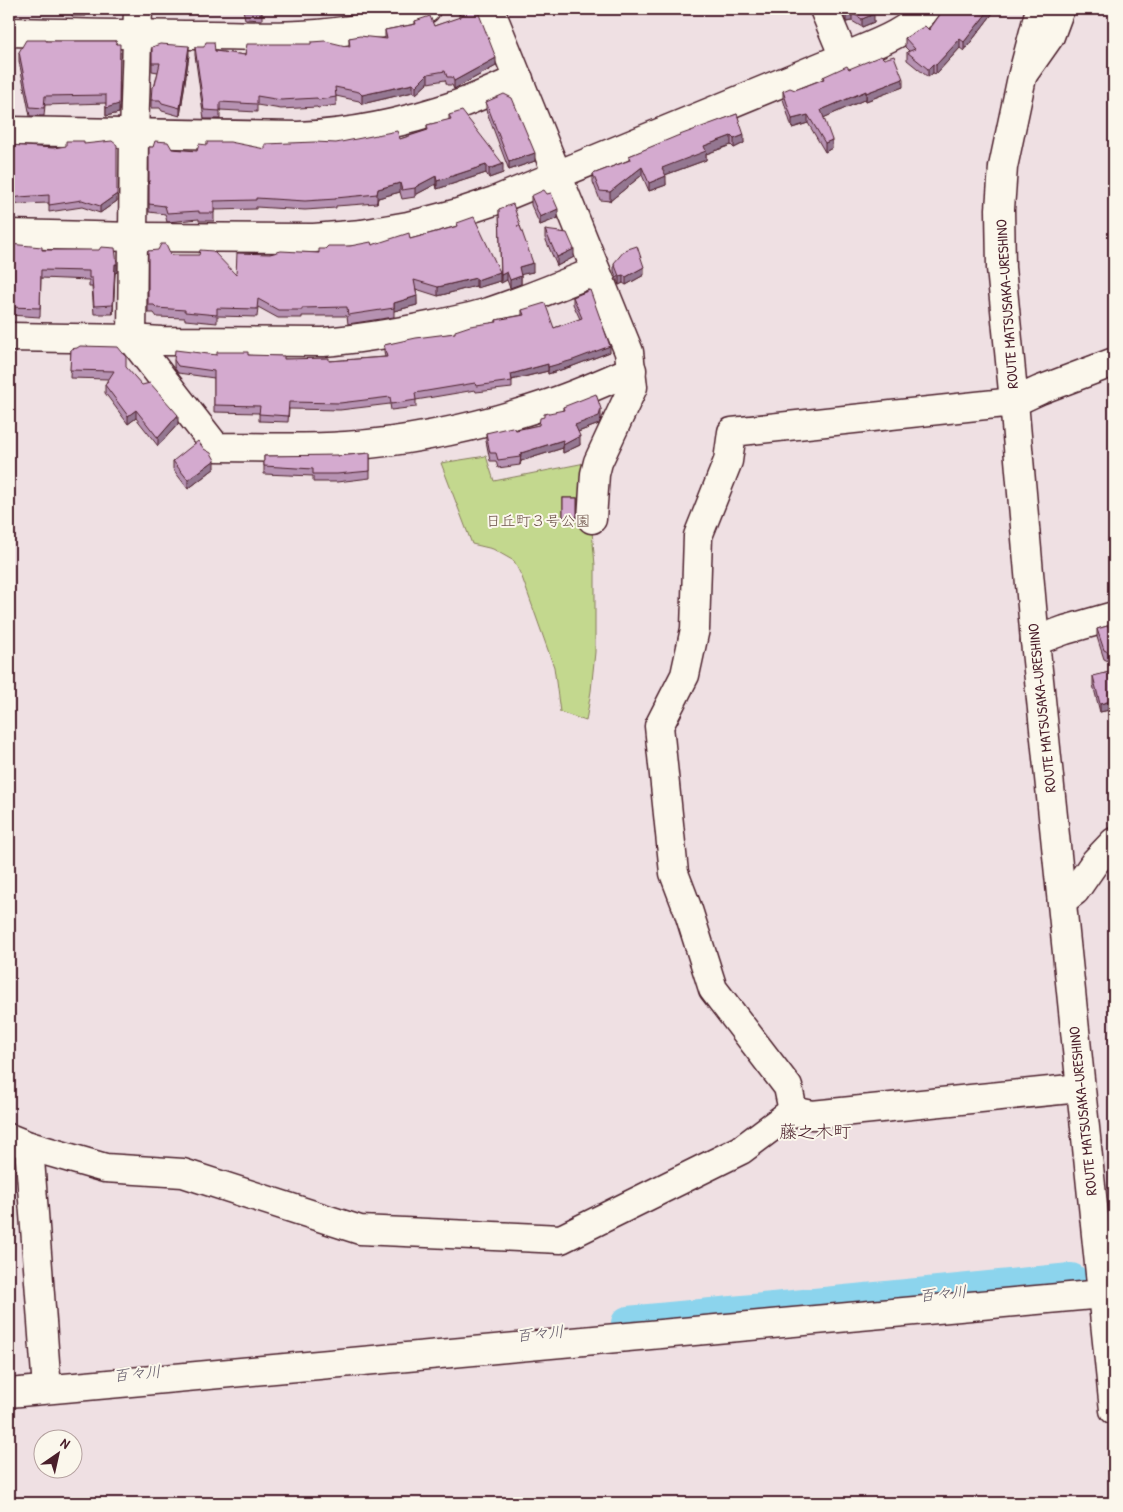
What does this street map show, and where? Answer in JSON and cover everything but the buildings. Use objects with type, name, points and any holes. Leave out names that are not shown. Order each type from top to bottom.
[{"type":"street","points":[[9,32],[138,22],[300,36],[379,24],[426,9]]},
{"type":"street","points":[[490,9],[629,352],[633,387],[598,462],[595,474],[592,519]]},
{"type":"street","points":[[824,9],[844,57]]},
{"type":"street","points":[[9,234],[314,238],[362,234],[408,226],[494,201],[844,57],[887,38],[906,27],[921,16],[926,9]]},
{"type":"street","name":"ROUTE MATSUSAKA-URESHINO","points":[[1040,9],[1022,77],[1002,167],[1000,209],[1001,268],[1035,641],[1080,1088],[1109,1294],[1114,1410]]},
{"type":"street","points":[[1022,77],[1050,36],[1060,9]]},
{"type":"street","points":[[138,22],[134,134],[132,338],[216,447],[295,448],[347,446],[435,433],[482,423],[552,403],[632,370]]},
{"type":"street","points":[[9,131],[321,135],[350,132],[459,104],[519,79]]},
{"type":"street","points":[[9,337],[132,338],[161,341],[323,342],[374,337],[464,319],[488,312],[535,296],[596,271]]},
{"type":"street","points":[[793,1111],[788,1086],[713,989],[674,873],[658,726],[685,675],[695,629],[698,536],[728,461],[732,432],[1014,402],[1114,362]]},
{"type":"street","points":[[1035,641],[1114,616]]},
{"type":"street","points":[[1062,901],[1074,891],[1095,862],[1114,842]]},
{"type":"street","points":[[47,1389],[19,1142],[105,1168],[183,1173],[360,1230],[562,1240],[741,1150],[793,1111],[812,1115],[1080,1088]]},
{"type":"street","points":[[9,1394],[47,1389],[1109,1294]]},
{"type":"green space","name":"日丘町３号公園","points":[[486,456],[494,481],[590,462],[595,565],[595,652],[586,721],[560,712],[554,667],[522,577],[514,561],[493,549],[472,544],[441,463]]},
{"type":"waterway","name":"百々川","points":[[628,1323],[1071,1280]]},
{"type":"district","name":"藤之木町","points":[[815,1132]]}]
